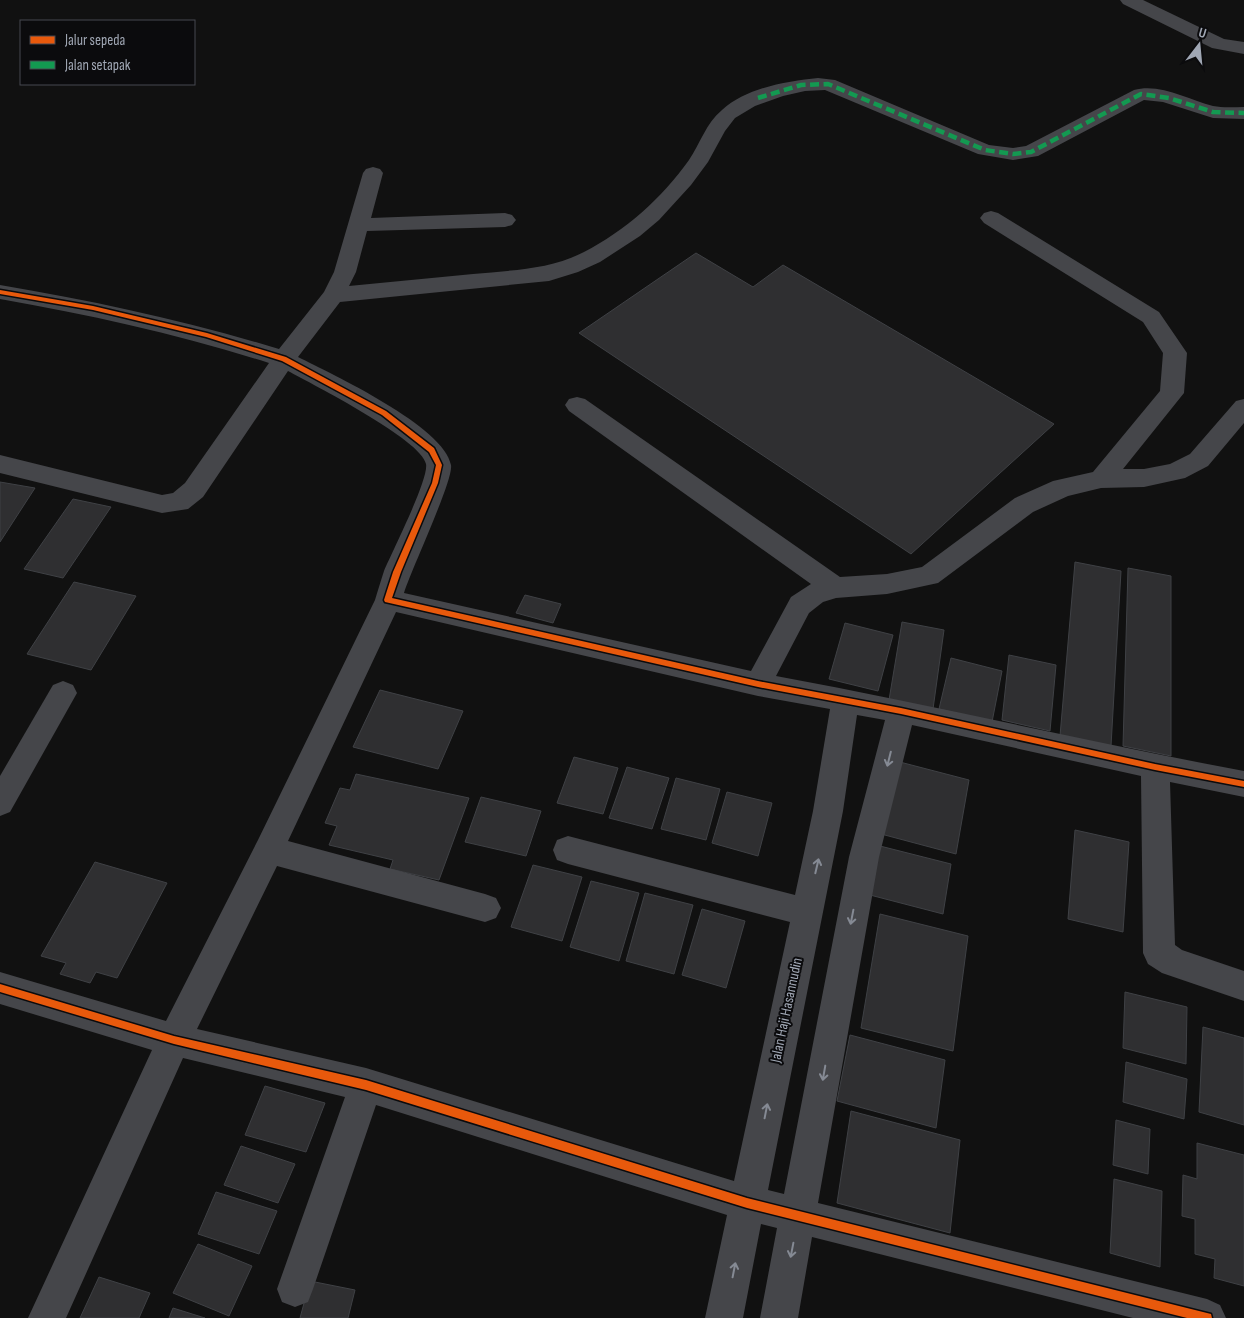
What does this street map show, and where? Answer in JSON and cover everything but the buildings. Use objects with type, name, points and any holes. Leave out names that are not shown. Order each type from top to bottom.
[{"type":"street","points":[[1130,0],[1219,44],[1244,48]]},
{"type":"street","points":[[333,295],[549,274],[565,270],[618,242],[651,216],[698,162],[712,135],[734,110],[758,98],[804,84],[816,82],[828,84],[985,150],[1013,154],[1031,152],[1141,94],[1168,97],[1213,112],[1244,113]]},
{"type":"street","points":[[0,464],[162,504],[179,502],[194,490],[284,359],[333,295],[345,272],[373,173]]},
{"type":"street","points":[[991,218],[1151,317],[1174,353],[1172,393],[1101,479]]},
{"type":"street","points":[[359,225],[505,220]]},
{"type":"street","points":[[0,292],[93,308],[207,335],[284,359],[384,413],[432,450],[439,465],[435,483],[397,572],[388,600],[269,850],[174,1040],[47,1318]]},
{"type":"street","points":[[577,405],[836,588]]},
{"type":"street","points":[[758,684],[800,605],[815,593],[836,588],[887,584],[929,576],[1024,505],[1062,488],[1101,479],[1144,478],[1176,472],[1198,460],[1244,407]]},
{"type":"street","points":[[388,600],[758,684],[845,702],[901,711],[1155,767],[1244,784]]},
{"type":"street","points":[[0,803],[63,693]]},
{"type":"street","name":"Jalan Haji Hasannudin","points":[[724,1318],[828,811],[845,702]]},
{"type":"street","points":[[779,1318],[851,921],[864,857],[901,711]]},
{"type":"street","points":[[1155,767],[1160,954],[1173,962],[1244,986]]},
{"type":"street","points":[[269,850],[486,908]]},
{"type":"street","points":[[568,850],[806,912]]},
{"type":"street","points":[[0,988],[174,1040],[366,1085],[747,1203],[1207,1318]]},
{"type":"street","points":[[295,1289],[366,1085]]},
{"type":"marked path","points":[[758,98],[801,85],[828,84],[985,150],[1013,154],[1031,152],[1141,94],[1169,98],[1213,112],[1244,113]]},
{"type":"cycle path","points":[[0,292],[93,308],[207,335],[284,359],[384,413],[432,450],[439,465],[435,483],[397,572],[388,600],[758,684],[901,711],[1155,767],[1244,784]]},
{"type":"cycle path","points":[[0,988],[174,1040],[366,1085],[747,1203],[1207,1318]]}]
